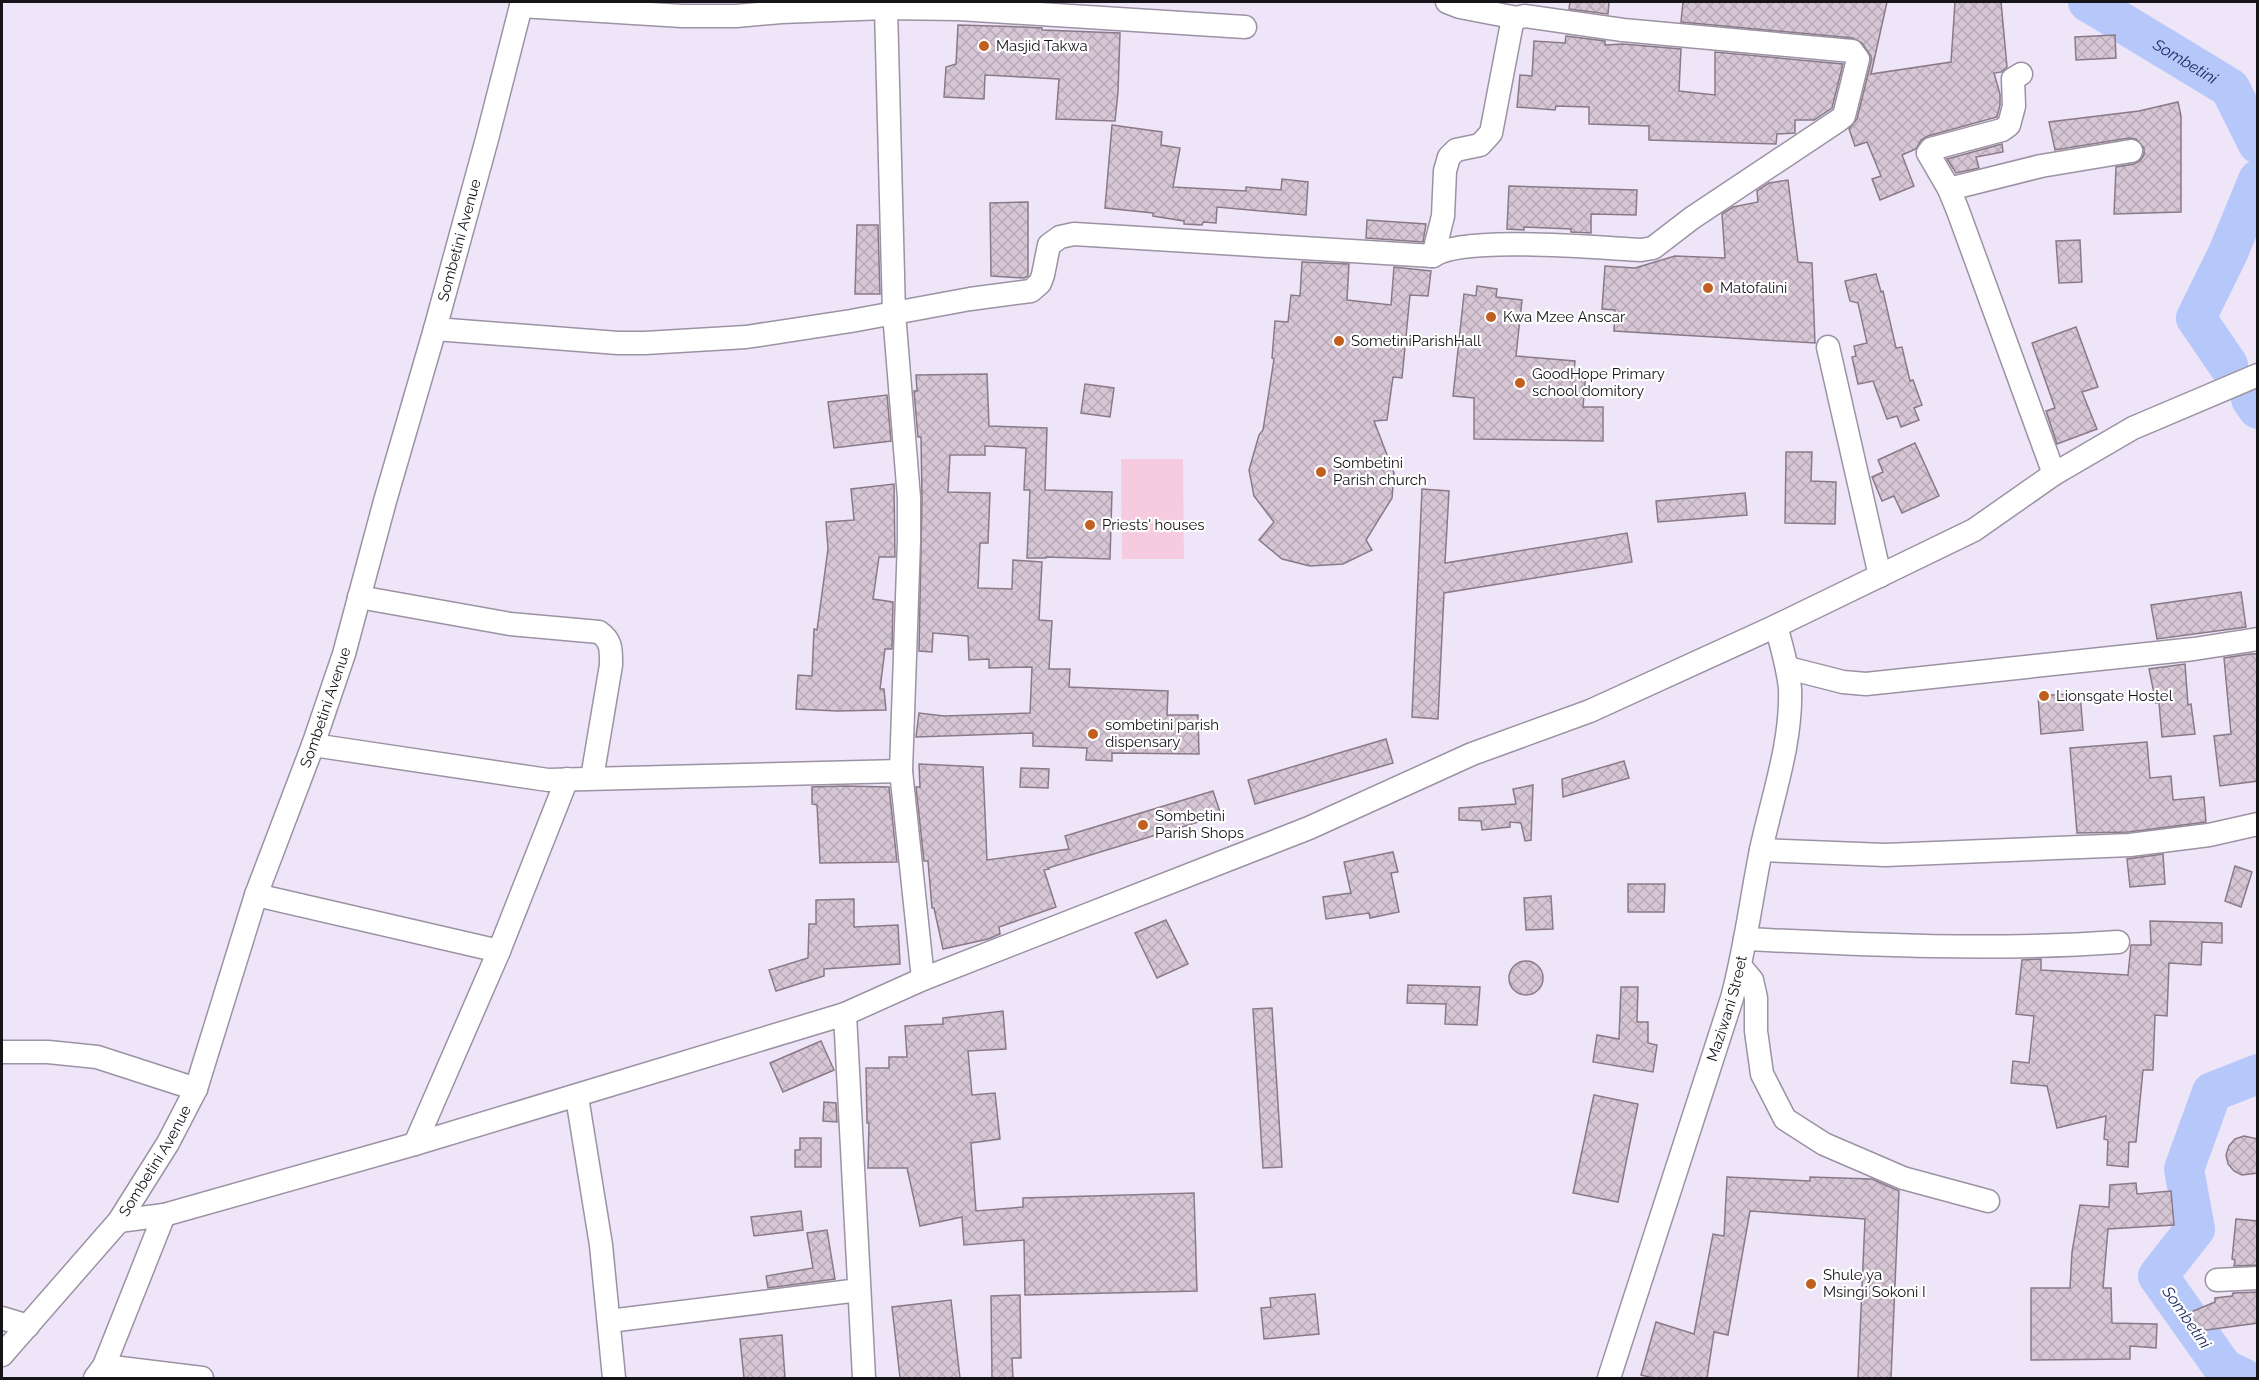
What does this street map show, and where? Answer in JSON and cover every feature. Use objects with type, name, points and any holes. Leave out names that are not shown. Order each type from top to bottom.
[{"type":"street","points":[[435,329],[645,343],[746,337],[970,298],[1031,291],[1040,283],[1049,245],[1060,237],[1074,234],[1433,256],[1443,249],[1491,244],[1641,250],[1653,248],[1692,218],[1844,116],[1858,59],[1856,53],[1852,51],[1623,30],[1524,16],[1517,18],[1460,7],[1447,2]]},
{"type":"street","points":[[521,4],[682,16],[736,16],[781,7],[886,9],[959,5],[1245,27]]},
{"type":"street","name":"Sombetini Avenue","points":[[2,1355],[119,1221],[168,1143],[196,1089],[256,895],[313,745],[344,654],[487,139],[521,4]]},
{"type":"street","points":[[886,9],[894,313],[907,463],[909,540],[901,771],[923,979]]},
{"type":"street","points":[[1433,256],[1443,216],[1445,171],[1449,157],[1456,150],[1480,145],[1491,133],[1512,23],[1517,18]]},
{"type":"street","points":[[2021,74],[2013,79],[2014,106],[2009,125],[2002,130],[1931,149],[1928,153],[1949,189],[2054,474]]},
{"type":"street","points":[[1949,189],[2041,166],[2131,151]]},
{"type":"street","points":[[1828,347],[1880,576]]},
{"type":"street","points":[[119,1221],[164,1215],[415,1144],[578,1097],[845,1014],[923,979],[1309,828],[1472,754],[1590,711],[1776,626],[1974,530],[2054,474],[2133,428],[2258,375]]},
{"type":"street","points":[[359,597],[510,624],[599,632],[607,638],[611,647],[611,665],[592,778]]},
{"type":"street","name":"Maziwani Street","points":[[1609,1378],[1741,967],[1761,850],[1788,728],[1790,690],[1788,668],[1776,626]]},
{"type":"street","points":[[1788,668],[1843,682],[1866,684],[2194,649],[2258,639]]},
{"type":"street","points":[[313,745],[548,780],[901,771]]},
{"type":"street","points":[[415,1144],[499,951],[567,779]]},
{"type":"street","points":[[1761,850],[1885,855],[2130,845],[2209,835],[2258,824]]},
{"type":"street","points":[[256,895],[499,951]]},
{"type":"street","points":[[1745,939],[1906,946],[2046,947],[2118,942]]},
{"type":"street","points":[[1741,967],[1752,980],[1756,998],[1756,1031],[1762,1074],[1785,1119],[1824,1144],[1903,1178],[1988,1201]]},
{"type":"street","points":[[845,1014],[864,1378]]},
{"type":"street","points":[[2,1052],[48,1052],[97,1058],[196,1089]]},
{"type":"street","points":[[578,1097],[601,1245],[614,1378]]},
{"type":"street","points":[[164,1215],[99,1372],[202,1378]]},
{"type":"street","points":[[2217,1280],[2258,1278]]},
{"type":"street","points":[[609,1321],[859,1290]]},
{"type":"street","points":[[2,1318],[28,1326]]},
{"type":"shaded area","points":[[1121,459],[1183,459],[1184,559],[1122,559]]},
{"type":"building","points":[[1570,2],[1609,2],[1608,14],[1569,9]]},
{"type":"building","points":[[1683,2],[1887,2],[1871,74],[1951,62],[1955,2],[2001,2],[2007,67],[2001,72],[1994,73],[2000,94],[1997,117],[1928,136],[1921,140],[1916,149],[1902,155],[1914,186],[1880,200],[1872,179],[1881,176],[1867,142],[1855,146],[1849,129],[1857,119],[1871,62],[1871,56],[1862,43],[1853,38],[1681,22]]},
{"type":"building","points":[[958,25],[1120,33],[1115,121],[1056,119],[1059,79],[985,75],[984,99],[944,97],[946,67],[956,64]]},
{"type":"building","points":[[2115,35],[2116,58],[2076,60],[2075,37]]},
{"type":"building","points":[[1566,36],[1605,41],[1605,45],[1623,44],[1681,49],[1679,91],[1715,95],[1715,52],[1843,64],[1832,108],[1814,120],[1795,120],[1795,133],[1777,134],[1776,144],[1649,140],[1649,126],[1589,124],[1589,107],[1556,106],[1555,110],[1517,107],[1520,75],[1532,76],[1534,41],[1565,43]]},
{"type":"building","points":[[2178,102],[2181,116],[2181,212],[2114,214],[2116,167],[2134,164],[2144,155],[2144,148],[2136,139],[2129,138],[2055,150],[2049,122],[2139,111]]},
{"type":"building","points":[[1112,125],[1162,132],[1161,145],[1180,148],[1173,187],[1246,191],[1246,187],[1281,190],[1282,179],[1308,182],[1306,215],[1217,207],[1216,223],[1203,222],[1202,225],[1184,224],[1184,221],[1153,216],[1153,213],[1105,208]]},
{"type":"building","points":[[2002,144],[2003,152],[1976,157],[1979,168],[1956,173],[1947,159]]},
{"type":"building","name":"Matofalini","points":[[1788,180],[1798,262],[1812,263],[1815,343],[1614,331],[1615,310],[1602,309],[1605,266],[1635,268],[1675,256],[1725,258],[1722,214],[1733,207],[1758,202],[1757,191],[1769,183]]},
{"type":"building","points":[[1509,186],[1637,190],[1636,215],[1591,214],[1591,233],[1571,232],[1571,229],[1524,227],[1524,230],[1507,229]]},
{"type":"building","points":[[1028,202],[1028,276],[1024,278],[991,276],[990,203]]},
{"type":"building","points":[[1367,220],[1426,224],[1423,242],[1366,238]]},
{"type":"building","points":[[857,225],[878,225],[880,294],[855,294]]},
{"type":"building","points":[[2080,240],[2082,282],[2059,283],[2056,241]]},
{"type":"building","name":"Sombetini Parish church","points":[[1302,262],[1349,264],[1347,300],[1391,305],[1394,267],[1431,271],[1428,296],[1410,295],[1402,378],[1393,377],[1387,420],[1374,421],[1394,473],[1392,498],[1366,540],[1372,550],[1343,564],[1310,566],[1282,559],[1259,540],[1274,522],[1254,496],[1249,470],[1259,435],[1263,430],[1274,359],[1272,358],[1275,321],[1288,322],[1291,295],[1300,296]]},
{"type":"building","points":[[1876,274],[1881,292],[1883,291],[1896,348],[1902,347],[1910,381],[1913,380],[1922,405],[1914,408],[1919,420],[1901,427],[1897,416],[1887,419],[1873,381],[1858,384],[1852,357],[1856,356],[1854,346],[1867,343],[1858,303],[1850,301],[1845,281]]},
{"type":"building","points":[[1477,286],[1497,289],[1496,297],[1522,300],[1516,356],[1575,361],[1574,371],[1586,372],[1583,407],[1603,407],[1603,441],[1474,439],[1474,398],[1453,396],[1464,294],[1476,296]]},
{"type":"building","points":[[2076,327],[2098,387],[2082,392],[2097,429],[2057,444],[2046,411],[2055,408],[2032,343]]},
{"type":"building","points":[[987,374],[989,426],[1047,428],[1045,490],[1112,492],[1110,559],[1027,558],[1030,490],[1024,490],[1026,448],[985,446],[985,455],[950,455],[948,492],[990,493],[988,543],[980,543],[978,588],[1012,589],[1013,560],[1042,562],[1039,620],[1052,621],[1049,669],[1070,669],[1069,687],[1168,691],[1167,715],[1198,715],[1199,754],[1112,753],[1112,761],[1086,760],[1087,748],[1033,746],[1033,733],[916,737],[919,713],[944,716],[1030,713],[1032,667],[989,668],[989,659],[969,660],[968,636],[933,633],[932,652],[919,651],[922,498],[921,437],[918,437],[914,391],[917,391],[916,375]]},
{"type":"building","points":[[1085,384],[1114,388],[1110,417],[1081,413]]},
{"type":"building","points":[[887,395],[891,441],[834,448],[828,402]]},
{"type":"building","points":[[1915,443],[1939,496],[1902,513],[1894,496],[1882,501],[1872,477],[1883,472],[1878,460]]},
{"type":"building","points":[[1786,452],[1812,452],[1811,481],[1836,482],[1835,524],[1785,523]]},
{"type":"building","points":[[894,484],[895,557],[879,557],[873,599],[893,602],[892,649],[885,649],[880,689],[884,689],[886,710],[796,709],[798,675],[812,676],[814,629],[817,630],[828,549],[826,522],[854,520],[851,489]]},
{"type":"building","points":[[1422,489],[1449,491],[1445,563],[1627,533],[1632,562],[1444,593],[1438,719],[1412,717]]},
{"type":"building","points":[[1745,493],[1747,515],[1658,522],[1656,501]]},
{"type":"building","points":[[2241,592],[2246,627],[2157,639],[2151,605]]},
{"type":"building","points":[[2258,654],[2258,781],[2220,786],[2214,736],[2231,734],[2224,658]]},
{"type":"building","points":[[2185,664],[2188,705],[2191,704],[2195,734],[2162,737],[2159,703],[2156,703],[2149,669]]},
{"type":"building","points":[[2080,693],[2083,730],[2041,734],[2038,696]]},
{"type":"building","name":"Sombetini Parish Shops","points":[[1386,739],[1393,763],[1255,804],[1248,780]]},
{"type":"building","points":[[2147,742],[2150,778],[2171,776],[2173,800],[2204,797],[2206,822],[2129,832],[2077,833],[2070,748]]},
{"type":"building","points":[[1624,761],[1629,778],[1563,797],[1562,779]]},
{"type":"building","points":[[919,764],[983,767],[987,860],[1069,849],[1065,836],[1213,791],[1221,815],[1048,868],[1044,870],[1056,907],[999,927],[1000,934],[988,939],[943,949],[934,908],[932,908],[928,861],[924,861],[916,787],[920,787]]},
{"type":"building","points":[[1021,768],[1049,769],[1048,788],[1020,787]]},
{"type":"building","points":[[1533,785],[1531,840],[1525,841],[1521,823],[1510,822],[1510,827],[1482,830],[1481,821],[1459,820],[1459,808],[1516,804],[1513,789]]},
{"type":"building","points":[[812,787],[889,787],[897,862],[820,863],[817,805],[812,804]]},
{"type":"building","points":[[1393,852],[1398,872],[1391,873],[1399,912],[1370,918],[1369,913],[1326,919],[1323,897],[1351,893],[1344,862]]},
{"type":"building","points":[[2163,854],[2165,884],[2130,887],[2127,859]]},
{"type":"building","points":[[2235,866],[2252,872],[2241,907],[2225,901]]},
{"type":"building","points":[[1628,884],[1665,884],[1664,912],[1628,912]]},
{"type":"building","points":[[1551,896],[1553,929],[1526,930],[1524,898]]},
{"type":"building","points":[[854,899],[854,927],[898,925],[900,964],[824,969],[824,976],[776,991],[769,970],[808,958],[809,924],[816,924],[816,900]]},
{"type":"building","points":[[1166,920],[1188,964],[1157,978],[1135,933]]},
{"type":"building","points":[[2150,921],[2222,923],[2222,943],[2202,942],[2201,965],[2169,963],[2167,1016],[2155,1015],[2153,1070],[2143,1070],[2136,1142],[2129,1142],[2128,1167],[2107,1165],[2108,1140],[2104,1139],[2106,1116],[2057,1128],[2047,1086],[2011,1083],[2013,1061],[2029,1063],[2034,1016],[2016,1014],[2022,960],[2041,959],[2041,970],[2128,975],[2131,945],[2151,945]]},
{"type":"building","points":[[1526,961],[1538,966],[1543,978],[1538,990],[1526,995],[1514,990],[1509,978],[1514,966]]},
{"type":"building","points":[[1408,985],[1480,987],[1477,1025],[1445,1024],[1446,1004],[1407,1003]]},
{"type":"building","points":[[1621,987],[1638,987],[1637,1022],[1648,1022],[1648,1043],[1657,1045],[1653,1072],[1593,1062],[1597,1035],[1619,1039]]},
{"type":"building","points":[[1272,1008],[1282,1167],[1263,1168],[1253,1009]]},
{"type":"building","points":[[1003,1011],[1006,1049],[968,1051],[972,1095],[995,1093],[1000,1139],[971,1143],[976,1211],[1023,1207],[1023,1198],[1194,1193],[1197,1291],[1025,1295],[1024,1240],[964,1245],[962,1217],[920,1226],[907,1168],[868,1168],[869,1123],[867,1123],[866,1068],[889,1068],[889,1057],[907,1057],[905,1026],[943,1024],[943,1018]]},
{"type":"building","points":[[821,1041],[834,1070],[783,1092],[770,1063]]},
{"type":"building","points":[[1594,1095],[1638,1104],[1618,1202],[1573,1193]]},
{"type":"building","points":[[824,1102],[836,1103],[837,1122],[823,1121]]},
{"type":"building","points":[[2244,1136],[2258,1139],[2258,1173],[2242,1175],[2228,1164],[2226,1155],[2229,1146],[2235,1139]]},
{"type":"building","points":[[800,1138],[821,1138],[821,1167],[795,1167],[795,1150],[800,1150]]},
{"type":"building","points":[[1727,1177],[1810,1181],[1810,1177],[1872,1179],[1899,1191],[1891,1378],[1858,1378],[1865,1219],[1750,1211],[1728,1335],[1714,1332],[1707,1378],[1653,1378],[1641,1375],[1656,1322],[1694,1334],[1713,1234],[1724,1236]]},
{"type":"building","points":[[2136,1183],[2137,1194],[2171,1191],[2174,1225],[2108,1229],[2103,1288],[2111,1288],[2112,1323],[2157,1324],[2156,1348],[2130,1346],[2130,1359],[2031,1360],[2031,1288],[2070,1288],[2072,1252],[2080,1205],[2109,1207],[2110,1185]]},
{"type":"building","points":[[801,1211],[803,1230],[754,1236],[751,1217]]},
{"type":"building","points":[[2236,1219],[2258,1221],[2258,1265],[2234,1266],[2235,1260],[2232,1259]]},
{"type":"building","points":[[827,1230],[835,1279],[768,1288],[766,1276],[813,1268],[807,1233]]},
{"type":"building","points":[[2258,1292],[2258,1323],[2192,1332],[2184,1315],[2215,1302],[2215,1298],[2232,1296],[2233,1293]]},
{"type":"building","points":[[1315,1294],[1319,1334],[1264,1339],[1261,1308],[1271,1307],[1270,1298]]},
{"type":"building","points":[[1020,1295],[1021,1358],[1012,1358],[1013,1378],[992,1378],[991,1296]]},
{"type":"building","points":[[951,1300],[960,1378],[900,1378],[892,1307]]},
{"type":"building","points":[[782,1335],[785,1378],[744,1378],[740,1339]]},
{"type":"waterway","name":"Sombetini","points":[[2088,2],[2230,88],[2258,144]]},
{"type":"waterway","name":"Sombetini","points":[[2228,365],[2196,318],[2228,253],[2258,180]]},
{"type":"waterway","name":"Sombetini","points":[[2251,399],[2258,409]]},
{"type":"waterway","name":"Sombetini","points":[[2243,1378],[2224,1369],[2158,1276],[2195,1229],[2184,1169],[2212,1092],[2258,1074]]},
{"type":"place","name":"Masjid Takwa","points":[[984,46]]},
{"type":"place","name":"Matofalini","points":[[1708,288]]},
{"type":"place","name":"Kwa Mzee Anscar","points":[[1491,317]]},
{"type":"place","name":"SometiniParishHall","points":[[1339,341]]},
{"type":"place","name":"GoodHope Primary school domitory","points":[[1520,383]]},
{"type":"place","name":"Sombetini Parish church","points":[[1321,472]]},
{"type":"place","name":"Priests' houses","points":[[1090,525]]},
{"type":"place","name":"Lionsgate Hostel","points":[[2044,696]]},
{"type":"place","name":"sombetini parish dispensary","points":[[1093,734]]},
{"type":"place","name":"Sombetini Parish Shops","points":[[1143,825]]},
{"type":"place","name":"Shule ya Msingi Sokoni I","points":[[1811,1284]]}]
